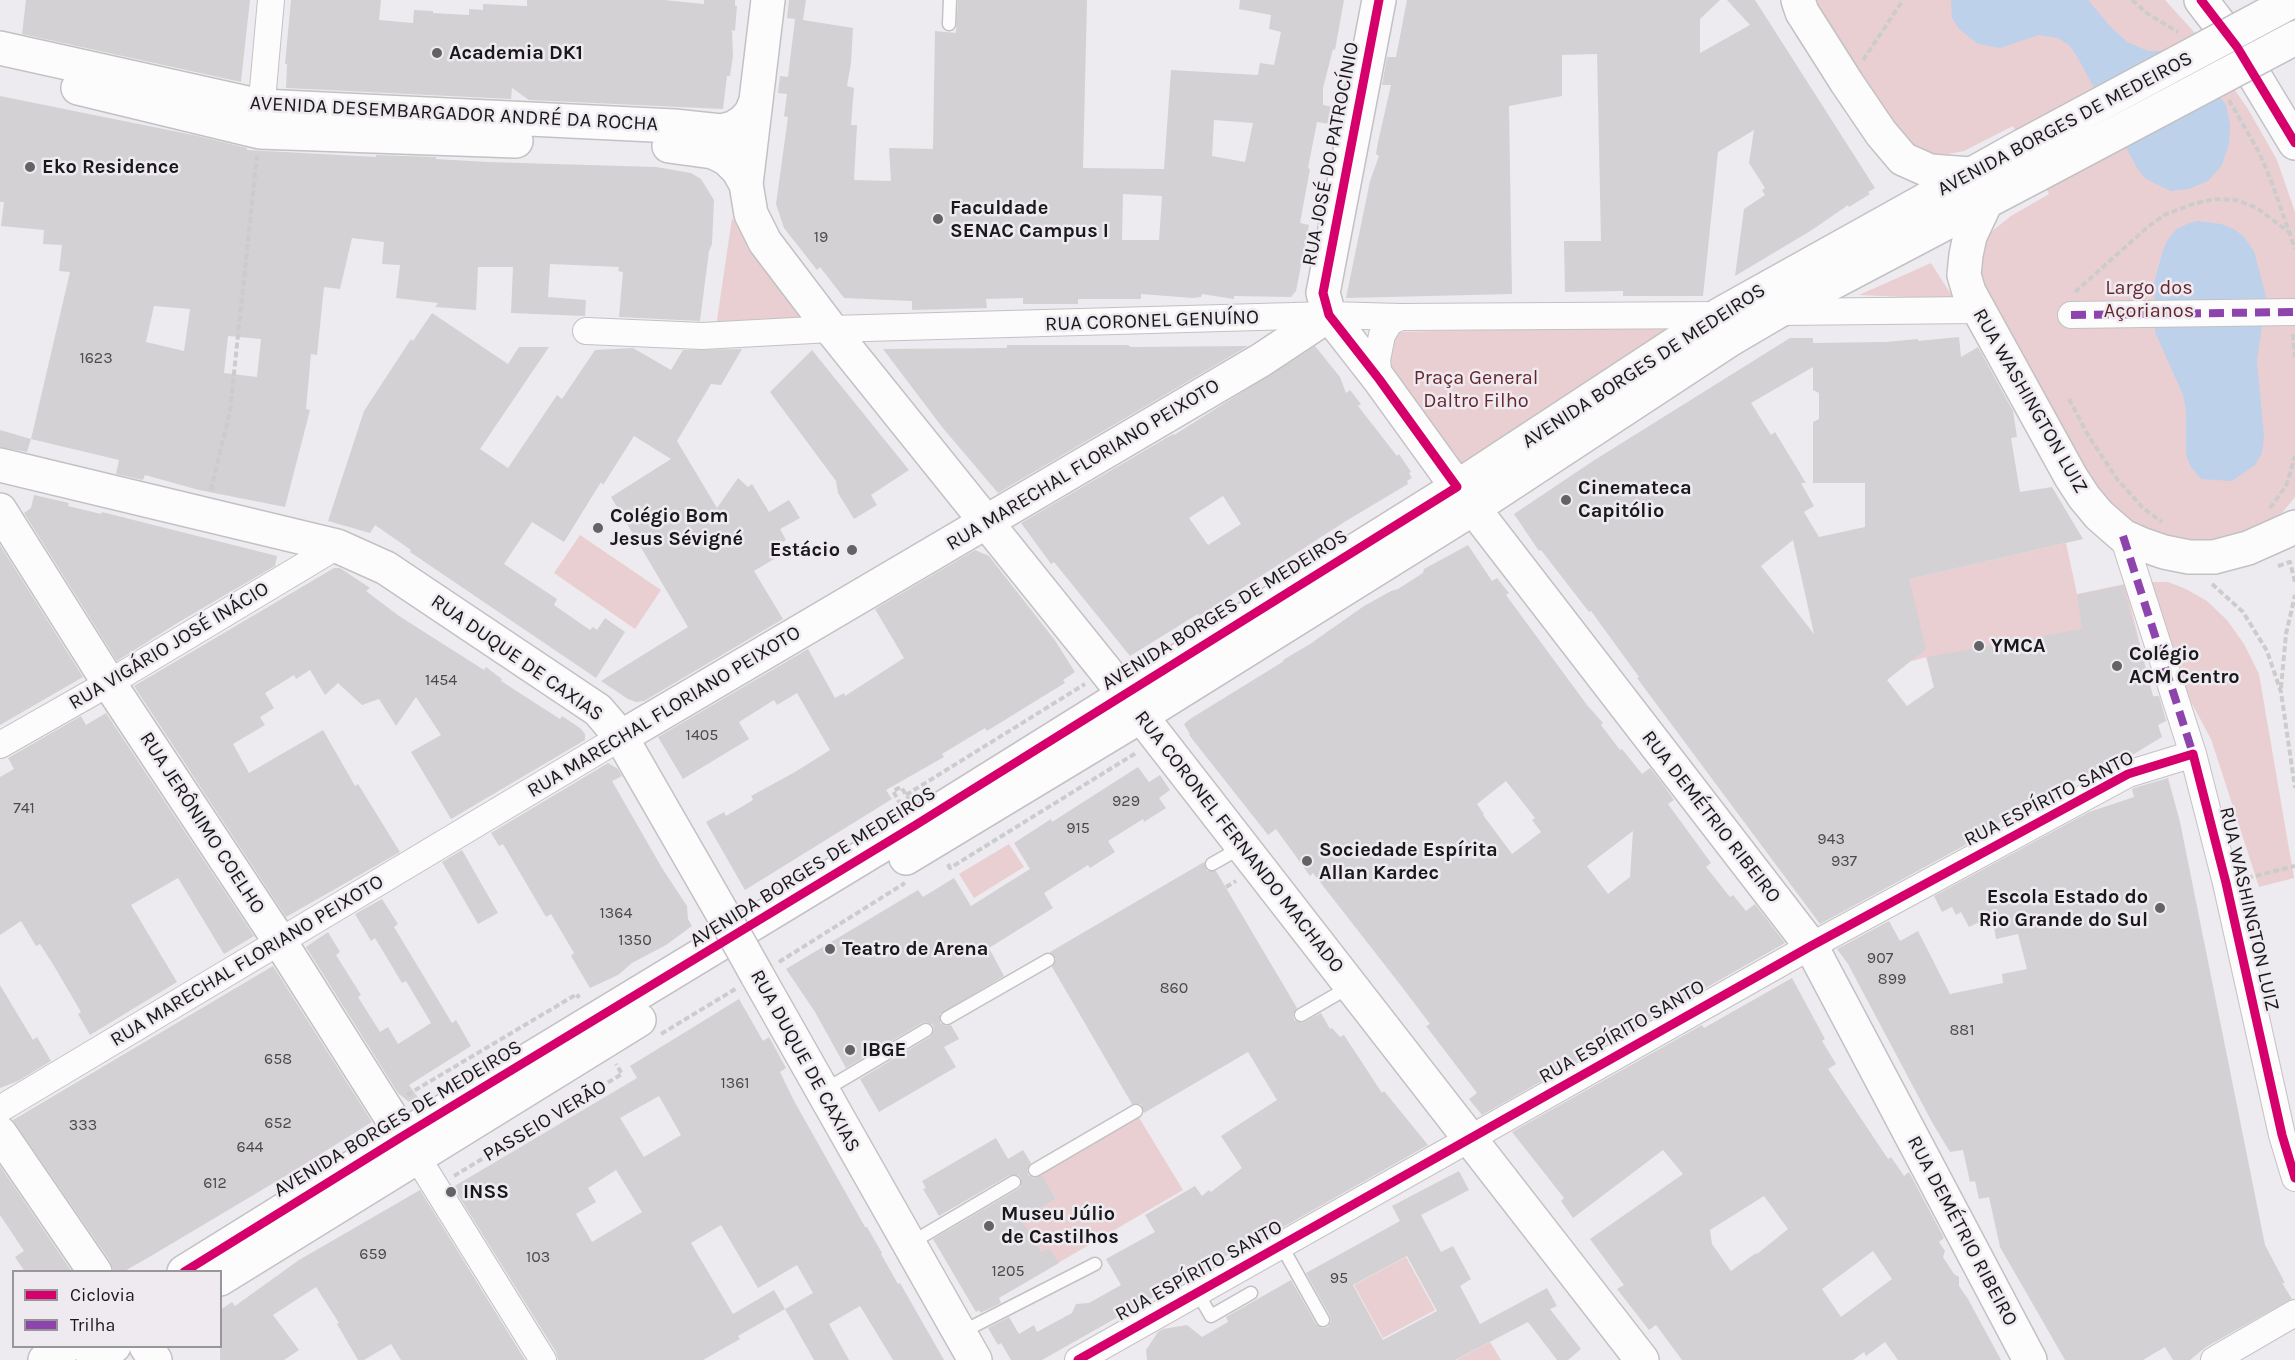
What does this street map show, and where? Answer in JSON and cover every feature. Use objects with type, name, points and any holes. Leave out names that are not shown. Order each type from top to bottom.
[{"type":"street","points":[[260,119],[271,0]]},
{"type":"street","points":[[746,184],[768,0]]},
{"type":"street","name":"RUA JOSÉ DO PATROCÍNIO","points":[[1329,315],[1323,293],[1379,0]]},
{"type":"street","points":[[1798,0],[1802,12],[1847,83],[1881,133],[1903,159],[1930,171],[1971,174]]},
{"type":"street","points":[[2201,0],[2237,47],[2295,143]]},
{"type":"street","points":[[2259,0],[2278,25],[2295,54]]},
{"type":"street","name":"AVENIDA BORGES DE MEDEIROS","points":[[1465,497],[1719,315],[1971,174],[2294,0]]},
{"type":"street","name":"AVENIDA BORGES DE MEDEIROS","points":[[222,1278],[410,1146],[750,927],[1124,694],[1465,497],[1777,312],[2295,38]]},
{"type":"street","name":"AVENIDA DESEMBARGADOR ANDRÉ DA ROCHA","points":[[0,48],[260,119],[674,126],[722,131],[743,122],[751,113],[756,100]]},
{"type":"street","name":"AVENIDA DESEMBARGADOR ANDRÉ DA ROCHA","points":[[0,70],[260,119],[672,147],[712,152],[727,159],[738,170],[746,184]]},
{"type":"street","name":"RUA CORONEL FERNANDO MACHADO","points":[[746,184],[752,214],[765,242],[831,329],[987,521],[1244,846],[1469,1140],[1642,1360]]},
{"type":"street","name":"RUA WASHINGTON LUIZ","points":[[1986,202],[1970,236],[1964,275],[1977,310],[2084,497],[2099,515],[2123,536],[2193,754],[2226,883],[2282,1135],[2295,1178]]},
{"type":"street","points":[[2071,306],[2290,312]]},
{"type":"street","points":[[1777,312],[1977,310]]},
{"type":"street","name":"RUA CORONEL GENUÍNO","points":[[586,330],[702,336],[831,329],[1329,315],[1400,317],[1719,315]]},
{"type":"street","name":"RUA DEMÉTRIO RIBEIRO","points":[[1329,315],[1465,497],[1811,946],[2030,1360]]},
{"type":"street","name":"RUA MARECHAL FLORIANO PEIXOTO","points":[[0,1109],[279,940],[1261,360],[1329,315]]},
{"type":"street","points":[[1379,379],[1377,360],[1382,335],[1390,322],[1400,317]]},
{"type":"street","name":"RUA DUQUE DE CAXIAS","points":[[0,465],[337,546],[386,568],[598,710],[621,737],[967,1347]]},
{"type":"street","name":"RUA JERÔNIMO COELHO","points":[[0,510],[110,683],[279,940],[543,1360]]},
{"type":"street","points":[[2123,536],[2164,552],[2189,557],[2214,557],[2248,548],[2295,527]]},
{"type":"street","name":"RUA VIGÁRIO JOSÉ INÁCIO","points":[[0,745],[110,683],[337,546]]},
{"type":"street","name":"RUA ESPÍRITO SANTO","points":[[1078,1360],[1811,946],[2128,774],[2193,754]]},
{"type":"street","points":[[0,1132],[94,1270]]},
{"type":"street","name":"AVENIDA BORGES DE MEDEIROS","points":[[188,1270],[410,1146]]},
{"type":"street","points":[[2214,1360],[2295,1313]]},
{"type":"street","points":[[45,1360],[64,1348]]},
{"type":"street","points":[[93,1360],[112,1348]]},
{"type":"lane","points":[[949,24],[950,0]]},
{"type":"lane","points":[[1212,864],[1244,846]]},
{"type":"lane","points":[[947,1018],[1048,960]]},
{"type":"lane","points":[[1301,1015],[1352,986]]},
{"type":"lane","points":[[822,1092],[926,1030]]},
{"type":"lane","points":[[1035,1170],[1136,1111]]},
{"type":"lane","points":[[909,1244],[1014,1182]]},
{"type":"lane","points":[[1281,1245],[1323,1320]]},
{"type":"lane","points":[[967,1347],[1095,1264]]},
{"type":"lane","points":[[1197,1292],[1211,1316],[1251,1293]]},
{"type":"path","points":[[1847,83],[1903,0]]},
{"type":"path","points":[[2132,0],[2148,14],[2182,34]]},
{"type":"path","points":[[2223,91],[2259,152],[2295,249]]},
{"type":"path","points":[[206,514],[230,411],[260,119]]},
{"type":"path","points":[[2071,306],[2149,226],[2164,215],[2193,204],[2214,199],[2236,200],[2257,208],[2290,234]]},
{"type":"path","points":[[2069,399],[2089,437],[2126,490],[2143,508],[2170,527]]},
{"type":"path","points":[[2266,512],[2286,486],[2295,456]]},
{"type":"path","points":[[2290,562],[2295,582]]},
{"type":"path","points":[[2209,581],[2243,612],[2267,651],[2281,692],[2295,788]]},
{"type":"path","points":[[2281,692],[2286,634],[2295,595]]},
{"type":"path","points":[[906,795],[1124,694]]},
{"type":"path","points":[[2226,883],[2295,866]]},
{"type":"path","points":[[656,1037],[758,975]]},
{"type":"green space","name":"Largo dos Açorianos","points":[[1810,0],[2165,0],[2195,33],[2248,109],[2277,160],[2295,212],[2295,497],[2282,513],[2265,525],[2213,547],[2147,536],[2094,496],[1981,287],[1979,248],[1992,231],[2011,216],[2049,194],[2013,126],[1964,151],[1938,156],[1900,144]]},
{"type":"green space","points":[[732,218],[754,250],[808,321],[716,327]]},
{"type":"green space","points":[[1931,263],[1954,299],[1859,295]]},
{"type":"green space","name":"Praça General Daltro Filho","points":[[1684,325],[1461,471],[1390,374],[1386,344],[1394,332]]},
{"type":"green space","points":[[580,535],[661,590],[635,629],[554,573]]},
{"type":"green space","name":"YMCA","points":[[2066,543],[2077,594],[2125,584],[2153,696],[2159,696],[2166,721],[2130,737],[1947,736],[1926,657],[1909,662],[1857,704],[1807,602]]},
{"type":"green space","points":[[2150,582],[2168,582],[2207,601],[2227,620],[2244,644],[2259,674],[2294,878],[2259,887],[2211,739],[2184,689]]},
{"type":"green space","points":[[1009,844],[1024,867],[974,898],[959,874]]},
{"type":"green space","points":[[1138,1116],[1183,1190],[1058,1263],[1049,1248],[1024,1262],[1021,1219],[1056,1199],[1041,1174]]},
{"type":"green space","points":[[1406,1257],[1435,1310],[1383,1338],[1354,1285]]},
{"type":"green space","points":[[1490,1342],[1501,1360],[1456,1360]]},
{"type":"water","points":[[1951,0],[2088,0],[2127,42],[2148,51],[2163,51],[2177,56],[2191,65],[2211,85],[2226,105],[2230,125],[2229,144],[2222,165],[2208,181],[2189,189],[2171,191],[2145,178],[2137,168],[2069,45],[2058,38],[2039,35],[2000,48],[1978,44],[1959,29],[1952,18]]},
{"type":"water","points":[[2198,221],[2221,224],[2234,229],[2243,236],[2254,251],[2266,296],[2257,361],[2264,437],[2262,453],[2255,465],[2232,481],[2201,479],[2191,467],[2186,455],[2186,411],[2183,395],[2155,332],[2154,283],[2163,250],[2168,239],[2177,229]]},
{"type":"building","points":[[26,0],[250,0],[241,82],[22,34]]},
{"type":"building","points":[[291,0],[381,0],[379,20],[413,23],[414,10],[469,15],[469,9],[483,10],[483,4],[527,6],[527,0],[664,0],[704,4],[704,0],[735,0],[735,6],[737,6],[735,31],[732,30],[733,56],[730,76],[727,76],[723,109],[529,100],[512,88],[511,99],[286,88],[287,64],[285,64]]},
{"type":"building","points":[[789,0],[806,0],[803,20],[853,28],[847,86],[854,88],[851,125],[857,125],[854,180],[891,181],[889,148],[933,149],[935,31],[956,33],[958,0],[1087,0],[1083,168],[1164,169],[1171,70],[1258,75],[1260,63],[1274,65],[1281,32],[1269,29],[1271,15],[1239,9],[1240,0],[1344,0],[1335,50],[1333,49],[1323,88],[1323,105],[1333,107],[1330,124],[1317,122],[1308,168],[1310,169],[1300,223],[1309,225],[1296,291],[1291,297],[1234,296],[1234,299],[1202,294],[1201,297],[1192,298],[1141,294],[1141,299],[1078,299],[1078,304],[1023,304],[1023,298],[986,299],[987,308],[912,310],[912,301],[844,298],[820,267],[817,270],[784,228],[776,204],[788,117],[784,116],[787,94],[778,93],[780,76],[788,77],[795,19],[787,18]],"holes":[[[1214,120],[1253,123],[1245,162],[1212,156]],[[1123,194],[1162,196],[1159,240],[1122,240]]]},
{"type":"building","points":[[1407,0],[1720,0],[1700,19],[1700,53],[1750,25],[1727,0],[1755,0],[1875,188],[1868,192],[1870,194],[1849,207],[1848,205],[1812,230],[1735,276],[1744,209],[1765,195],[1762,190],[1765,188],[1749,163],[1754,130],[1718,152],[1703,296],[1623,296],[1623,291],[1565,292],[1564,241],[1601,241],[1597,54],[1562,55],[1562,96],[1509,106],[1512,294],[1346,298],[1370,181],[1379,156],[1376,154],[1378,142],[1391,85],[1382,85],[1387,57],[1396,57]]},
{"type":"building","points":[[0,96],[198,136],[247,148],[247,150],[376,157],[376,155],[436,157],[436,159],[487,162],[656,167],[691,173],[701,179],[714,200],[712,244],[709,251],[700,321],[619,317],[623,272],[618,271],[619,267],[550,264],[548,297],[586,300],[585,316],[511,313],[513,267],[478,267],[476,310],[435,307],[438,303],[396,298],[400,265],[382,264],[384,242],[352,238],[340,289],[324,287],[317,355],[311,354],[306,409],[310,410],[285,507],[199,490],[145,475],[143,480],[116,474],[119,460],[31,439],[70,272],[59,271],[62,245],[43,244],[44,230],[1,226],[4,202],[0,202]],"holes":[[[154,306],[190,309],[184,351],[146,342]],[[228,336],[261,339],[257,377],[224,373]]]},
{"type":"building","points":[[432,313],[508,364],[519,347],[549,347],[480,449],[508,468],[557,395],[562,399],[595,350],[633,348],[671,370],[683,350],[742,349],[721,385],[711,384],[677,441],[717,508],[738,478],[748,487],[752,484],[769,512],[789,500],[800,518],[780,529],[786,540],[779,544],[784,553],[754,571],[783,619],[644,701],[636,702],[628,699],[601,681],[688,627],[611,497],[671,459],[634,436],[603,485],[601,482],[564,542],[532,522],[504,564],[557,599],[554,605],[590,630],[593,627],[597,630],[605,618],[625,632],[596,678],[410,552],[411,550],[375,525],[370,533],[328,521],[364,411],[411,339],[413,341]]},
{"type":"building","points":[[1959,337],[1961,357],[1978,347],[2013,411],[2017,437],[2011,438],[2020,492],[2052,487],[2083,539],[1909,579],[1926,649],[1887,680],[1907,706],[1934,687],[1927,657],[2082,629],[2077,595],[2123,585],[2153,697],[2159,696],[2166,721],[2158,725],[2162,737],[2124,760],[2108,768],[2103,765],[1970,839],[1971,842],[1820,924],[1637,678],[1639,677],[1591,611],[1589,612],[1541,550],[1539,551],[1514,514],[1593,461],[1790,338],[1813,338],[1813,343],[1918,339],[1918,341]],"holes":[[[1813,367],[1813,390],[1819,393],[1819,419],[1813,422],[1813,483],[1865,483],[1865,527],[1819,537],[1804,512],[1814,506],[1801,483],[1806,483],[1775,432],[1771,435],[1751,403]],[[1793,540],[1814,634],[1761,566]]]},
{"type":"building","points":[[1007,345],[1248,346],[998,493],[942,427],[883,349],[1007,348]]},
{"type":"building","points":[[1315,346],[1340,377],[1346,393],[1350,390],[1361,404],[1358,406],[1397,456],[1399,454],[1411,472],[1409,473],[1412,478],[1407,481],[1408,484],[1346,521],[1199,616],[1198,614],[1130,656],[1054,562],[1051,564],[1021,523],[1174,435]],"holes":[[[1223,496],[1241,524],[1208,545],[1189,518]]]},
{"type":"building","points":[[812,350],[909,470],[871,495],[877,505],[854,519],[838,493],[836,481],[770,392]]},
{"type":"building","points":[[0,430],[31,439],[27,452],[0,447]]},
{"type":"building","points":[[34,495],[69,503],[68,506],[101,514],[102,512],[277,556],[275,566],[117,661],[24,513],[31,508]]},
{"type":"building","points":[[0,545],[83,677],[0,725]]},
{"type":"building","points":[[1468,545],[1492,581],[1497,578],[1509,593],[1506,595],[1587,705],[1603,723],[1601,725],[1620,750],[1622,749],[1642,774],[1650,768],[1662,783],[1674,800],[1668,804],[1711,863],[1706,867],[1730,897],[1733,895],[1746,911],[1755,904],[1785,943],[1482,1115],[1469,1099],[1477,1093],[1426,1026],[1430,1024],[1402,987],[1313,873],[1310,876],[1276,829],[1268,835],[1189,735],[1184,724],[1310,644],[1364,606],[1423,573],[1424,569]],"holes":[[[1506,781],[1535,818],[1532,820],[1541,832],[1512,854],[1477,804]],[[1633,831],[1630,877],[1608,894],[1587,866]]]},
{"type":"building","points":[[975,550],[989,556],[1054,639],[1075,672],[1063,680],[1065,683],[987,731],[985,728],[942,754],[944,757],[886,790],[892,799],[745,890],[706,822],[724,812],[726,816],[753,800],[751,796],[830,750],[797,693],[777,705],[774,700],[739,722],[749,739],[683,779],[658,737],[808,649],[835,698],[844,693],[845,696],[904,658],[875,609]]},
{"type":"building","points":[[334,568],[340,568],[370,588],[366,591],[399,616],[484,670],[486,667],[502,679],[501,681],[560,719],[562,716],[580,728],[585,734],[585,740],[451,819],[411,752],[441,735],[416,697],[396,726],[379,699],[362,705],[338,683],[325,695],[310,670],[296,679],[294,675],[265,693],[274,708],[260,717],[265,725],[233,744],[249,773],[323,730],[355,786],[358,784],[400,852],[286,917],[134,686]]},
{"type":"building","points":[[106,713],[254,936],[224,954],[178,878],[131,905],[177,982],[90,1035],[78,1014],[81,1012],[54,966],[40,944],[36,946],[21,921],[0,935],[0,777],[14,769],[8,758],[81,716],[86,725]]},
{"type":"building","points":[[608,763],[618,769],[622,776],[612,781],[662,868],[687,906],[688,919],[692,926],[666,945],[632,963],[618,975],[590,988],[571,956],[574,953],[551,914],[546,917],[503,844],[499,846],[491,833]]},
{"type":"building","points":[[1138,767],[1149,782],[1160,775],[1170,790],[1159,798],[1166,808],[1144,822],[1143,819],[1108,841],[1115,852],[1090,868],[1088,865],[1044,893],[1053,908],[989,948],[1004,976],[940,1014],[940,1023],[946,1026],[951,1025],[959,1039],[944,1047],[956,1067],[879,1112],[860,1079],[930,1037],[934,1030],[933,1025],[922,1023],[846,1068],[815,1012],[786,969],[918,890],[923,897],[954,878],[971,906],[1030,869],[1014,843],[1051,819],[1052,822]]},
{"type":"building","points":[[2168,778],[2180,822],[2265,1245],[2292,1299],[2206,1347],[2190,1360],[2173,1360],[2165,1347],[2143,1360],[2065,1360],[2000,1247],[1989,1197],[1979,1199],[1975,1181],[1970,1182],[1963,1150],[1950,1152],[1848,964],[1837,949],[1889,921],[1900,941],[1918,931],[1950,994],[2003,983],[2002,974],[2027,969],[2018,934],[1996,939],[1992,916],[1969,927],[1961,912],[1956,915],[1952,907],[1942,912],[1934,896],[2089,812],[2134,797],[2132,789]]},
{"type":"building","points":[[462,850],[498,913],[478,924],[442,862]]},
{"type":"building","points":[[1204,862],[1207,871],[1216,871],[1297,1008],[1293,1014],[1294,1020],[1302,1023],[1321,1013],[1330,1029],[1332,1028],[1340,1037],[1344,1035],[1382,1093],[1384,1091],[1428,1145],[1042,1360],[1011,1360],[1001,1343],[998,1345],[988,1328],[1009,1317],[1019,1334],[1034,1325],[1037,1332],[1072,1313],[1076,1304],[1089,1303],[1121,1285],[1106,1259],[1155,1232],[1145,1215],[1195,1186],[1202,1196],[1209,1190],[1211,1192],[1242,1168],[1221,1136],[1277,1100],[1248,1052],[1144,1113],[1141,1104],[1132,1104],[1052,967],[1056,959],[1050,952]]},
{"type":"building","points":[[382,899],[398,924],[394,927],[452,1023],[456,1020],[471,1046],[409,1085],[422,1103],[415,1107],[398,1093],[306,947],[328,932],[340,952],[336,955],[361,995],[358,997],[380,1032],[388,1027],[398,1044],[431,1023],[406,981],[402,983],[375,938],[371,941],[355,914]]},
{"type":"building","points":[[273,966],[372,1122],[151,1256],[126,1270],[113,1270],[110,1261],[13,1120]]},
{"type":"building","points":[[1792,978],[1825,1039],[1822,1041],[1836,1064],[1828,1069],[1888,1159],[1891,1157],[1904,1176],[1909,1172],[1944,1238],[1939,1242],[1945,1251],[1943,1257],[1954,1274],[1959,1277],[1959,1286],[2001,1360],[1898,1360],[1885,1342],[1866,1356],[1864,1352],[1853,1360],[1682,1360],[1656,1325],[1649,1330],[1617,1289],[1624,1285],[1590,1239],[1683,1174],[1663,1150],[1573,1218],[1561,1201],[1564,1198],[1512,1132],[1702,1025],[1704,1028]],"holes":[[[1764,1196],[1788,1229],[1731,1271],[1712,1244],[1710,1230]],[[1873,1251],[1892,1279],[1841,1317],[1822,1289]]]},
{"type":"building","points":[[0,985],[33,1040],[37,1037],[51,1061],[18,1081],[0,1088]]},
{"type":"building","points":[[739,999],[763,1041],[769,1037],[786,1068],[780,1072],[793,1099],[944,1360],[893,1360],[860,1306],[829,1324],[849,1360],[814,1360],[785,1309],[738,1336],[740,1339],[703,1360],[558,1360],[556,1352],[453,1187],[637,1078],[630,1066]],"holes":[[[659,1096],[681,1135],[644,1157],[620,1118]],[[616,1170],[642,1212],[592,1242],[576,1214],[596,1202],[588,1188]],[[721,1225],[758,1288],[797,1265],[813,1293],[785,1309],[774,1290],[733,1314],[691,1243]]]},
{"type":"building","points":[[996,1138],[1008,1159],[1023,1150],[1031,1163],[1027,1169],[1028,1175],[1034,1178],[1042,1175],[1056,1199],[1021,1219],[1041,1252],[1049,1248],[1059,1263],[999,1298],[1001,1303],[980,1313],[979,1310],[976,1312],[933,1239],[1018,1189],[1021,1186],[1021,1178],[1018,1175],[1010,1175],[939,1216],[923,1189],[926,1188],[922,1181]]},
{"type":"building","points":[[0,1166],[71,1270],[24,1270],[15,1257],[24,1251],[0,1215]]},
{"type":"building","points":[[1459,1171],[1469,1190],[1421,1215],[1441,1252],[1453,1246],[1471,1279],[1460,1286],[1480,1324],[1547,1288],[1557,1306],[1550,1309],[1581,1349],[1568,1360],[1557,1360],[1528,1322],[1455,1360],[1147,1360],[1146,1350],[1158,1332],[1163,1329],[1187,1325],[1202,1337],[1228,1322],[1226,1317],[1291,1280],[1316,1324],[1322,1328],[1328,1327],[1331,1321],[1330,1316],[1306,1273],[1400,1221],[1392,1206]],"holes":[[[1407,1256],[1437,1311],[1383,1340],[1353,1285]]]},
{"type":"building","points":[[420,1190],[525,1360],[401,1360],[391,1344],[364,1360],[358,1360],[337,1324],[339,1323],[316,1287],[273,1315],[299,1350],[284,1360],[220,1360],[222,1309],[232,1302],[235,1306],[299,1260]]},
{"type":"marked path","points":[[2071,315],[2295,312]]},
{"type":"marked path","points":[[2123,536],[2193,754]]},
{"type":"cycle path","points":[[187,1270],[403,1136],[914,826],[1457,487],[1379,379],[1329,315],[1323,293],[1379,0]]},
{"type":"cycle path","points":[[2201,0],[2237,47],[2295,143]]},
{"type":"cycle path","points":[[1078,1360],[1811,946],[2128,774],[2193,754],[2226,883],[2282,1135],[2295,1178]]},
{"type":"place","name":"Academia DK1","points":[[437,53]]},
{"type":"place","name":"Eko Residence","points":[[30,167]]},
{"type":"place","name":"Faculdade SENAC Campus I","points":[[938,219]]},
{"type":"place","name":"Cinemateca Capitólio","points":[[1566,500]]},
{"type":"place","name":"Colégio Bom Jesus Sévigné","points":[[598,528]]},
{"type":"place","name":"Estácio","points":[[852,550]]},
{"type":"place","name":"YMCA","points":[[1979,646]]},
{"type":"place","name":"Colégio ACM Centro","points":[[2117,666]]},
{"type":"place","name":"Sociedade Espírita Allan Kardec","points":[[1307,861]]},
{"type":"place","name":"Escola Estado do Rio Grande do Sul","points":[[2160,908]]},
{"type":"place","name":"Teatro de Arena","points":[[830,949]]},
{"type":"place","name":"IBGE","points":[[850,1050]]},
{"type":"place","name":"INSS","points":[[451,1192]]},
{"type":"place","name":"Museu Júlio de Castilhos","points":[[989,1226]]}]
